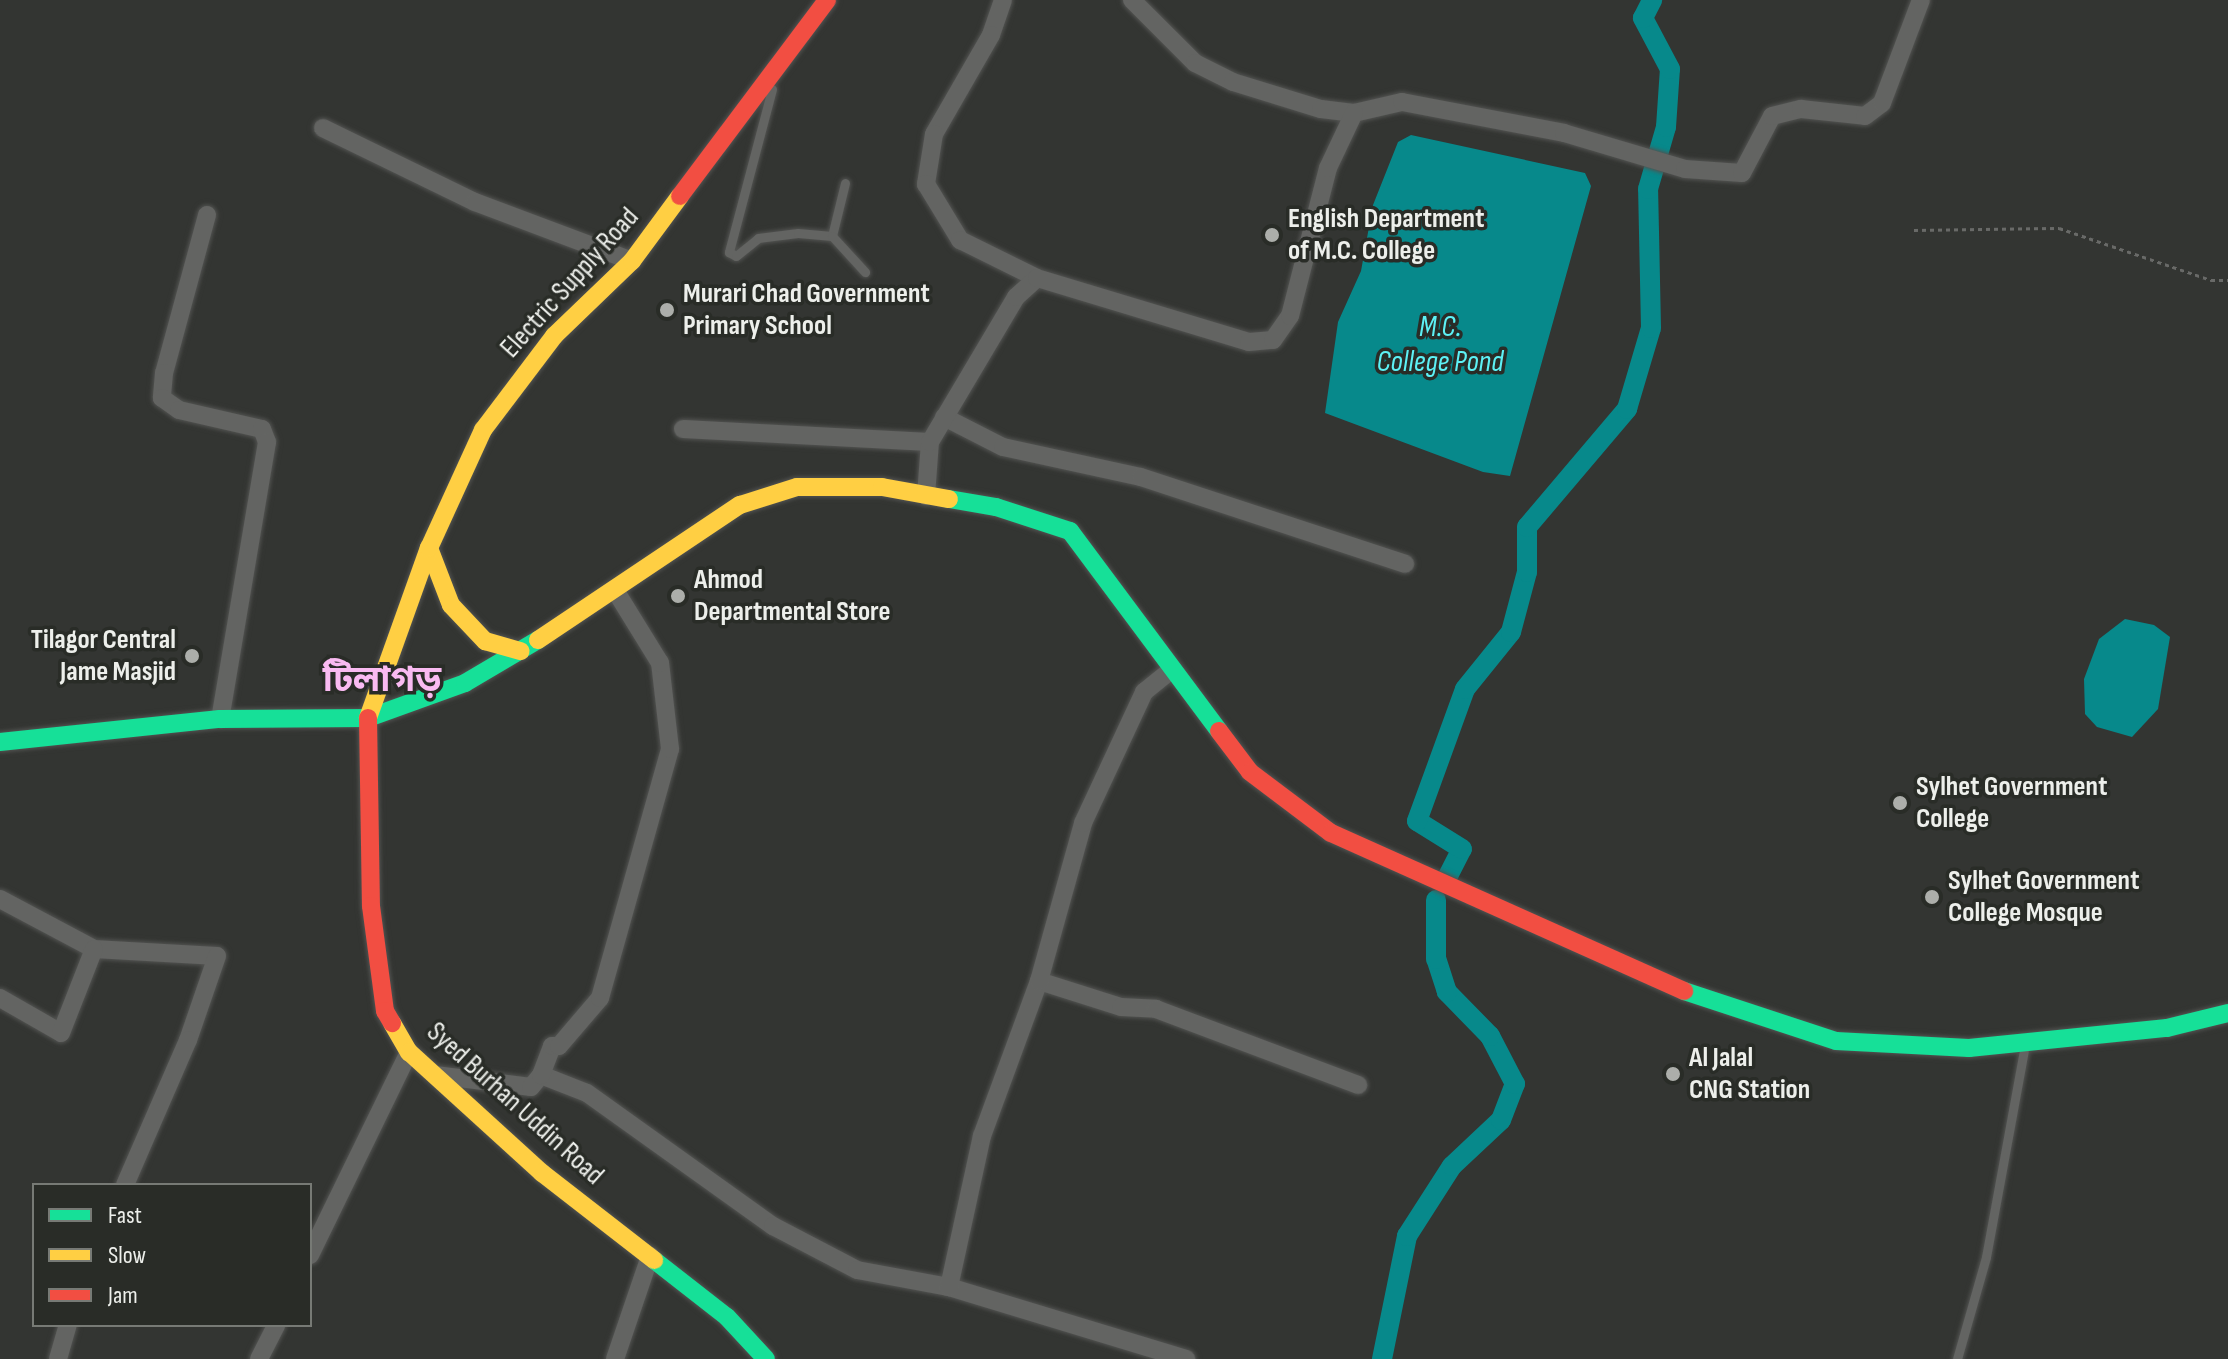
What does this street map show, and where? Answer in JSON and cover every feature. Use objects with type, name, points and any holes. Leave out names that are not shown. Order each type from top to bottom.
[{"type":"main road","name":"Electric Supply Road","points":[[368,718],[429,548],[483,430],[554,336],[632,261],[827,0]]},
{"type":"main road","points":[[0,742],[220,719],[368,718],[465,683],[521,651],[740,505],[797,487],[882,487],[996,507],[1070,531],[1250,772],[1331,833],[1430,880],[1687,992],[1836,1041],[1969,1048],[2167,1028],[2228,1013]]},
{"type":"main road","points":[[429,548],[451,605],[485,641],[521,651]]},
{"type":"main road","name":"Syed Burhan Uddin Road","points":[[368,718],[371,906],[385,1011],[409,1052],[542,1173],[727,1317],[766,1359]]},
{"type":"street","points":[[1003,0],[991,35],[934,134],[926,184],[960,240],[1037,278],[1249,342],[1273,340],[1290,316],[1328,168],[1354,113]]},
{"type":"street","points":[[1132,0],[1195,63],[1265,93],[1354,113],[1402,102],[1564,133],[1685,169],[1742,173],[1772,116],[1801,109],[1865,116],[1882,103],[1921,0]]},
{"type":"street","points":[[323,128],[475,202],[632,261]]},
{"type":"street","points":[[207,215],[164,373],[162,398],[179,410],[262,429],[267,442],[220,719]]},
{"type":"street","points":[[926,496],[930,442],[1016,297],[1037,278]]},
{"type":"street","points":[[944,417],[1003,447],[1141,477],[1405,564]]},
{"type":"street","points":[[683,429],[930,442]]},
{"type":"street","points":[[435,1075],[531,1087],[541,1075],[552,1046],[559,1046],[600,998],[670,749],[660,663],[615,590]]},
{"type":"street","points":[[949,1287],[982,1136],[1039,981],[1089,808],[1144,692],[1171,670]]},
{"type":"street","points":[[0,899],[94,949],[217,956],[188,1040],[126,1183]]},
{"type":"street","points":[[0,998],[61,1033],[94,949]]},
{"type":"street","points":[[1039,981],[1121,1007],[1156,1009],[1358,1085]]},
{"type":"street","points":[[312,1251],[409,1052]]},
{"type":"street","points":[[541,1075],[587,1093],[773,1226],[857,1270],[949,1287],[1186,1359]]},
{"type":"street","points":[[615,1359],[650,1256]]},
{"type":"street","points":[[58,1359],[67,1327]]},
{"type":"street","points":[[259,1359],[275,1327]]},
{"type":"lane","points":[[777,70],[729,252],[736,256],[758,238],[798,233],[832,236],[865,272]]},
{"type":"lane","points":[[832,236],[845,183]]},
{"type":"lane","points":[[1957,1359],[1986,1257],[2025,1042]]},
{"type":"path","points":[[1914,230],[2059,228],[2211,280],[2228,280]]},
{"type":"water","name":"M.C. College Pond","points":[[1411,135],[1585,173],[1591,186],[1510,476],[1483,472],[1325,413],[1338,322],[1361,271],[1373,205],[1398,142]]},
{"type":"water","points":[[2125,619],[2154,625],[2170,637],[2158,709],[2132,737],[2097,727],[2085,714],[2084,679],[2099,639]]},
{"type":"waterway","points":[[1448,876],[1462,849],[1417,821],[1465,689],[1511,632],[1527,572],[1527,527],[1627,409],[1651,328],[1648,189],[1666,127],[1670,69],[1643,18],[1652,0]]},
{"type":"waterway","points":[[1382,1359],[1407,1236],[1452,1166],[1501,1120],[1515,1084],[1490,1036],[1447,992],[1436,959],[1436,900]]},
{"type":"traffic: fast","points":[[949,499],[996,507],[1070,531],[1219,731]]},
{"type":"traffic: fast","points":[[0,742],[220,719],[368,718],[465,683],[538,640]]},
{"type":"traffic: fast","points":[[1684,991],[1836,1041],[1969,1048],[2167,1028],[2228,1013]]},
{"type":"traffic: fast","points":[[654,1260],[727,1317],[766,1359]]},
{"type":"traffic: slow","points":[[368,718],[429,548],[483,430],[554,336],[632,261],[680,196]]},
{"type":"traffic: slow","points":[[538,640],[740,505],[797,487],[882,487],[949,499]]},
{"type":"traffic: slow","points":[[429,548],[451,605],[485,641],[521,651]]},
{"type":"traffic: slow","points":[[392,1023],[409,1052],[542,1173],[654,1260]]},
{"type":"traffic: jam","points":[[680,196],[827,0]]},
{"type":"traffic: jam","points":[[368,718],[371,906],[385,1011],[392,1023]]},
{"type":"traffic: jam","points":[[1219,731],[1250,772],[1331,833],[1684,991]]},
{"type":"place","name":"English Department of M.C. College","points":[[1272,235]]},
{"type":"place","name":"Murari Chad Government Primary School","points":[[667,310]]},
{"type":"place","name":"Ahmod Departmental Store","points":[[678,596]]},
{"type":"place","name":"Tilagor Central Jame Masjid","points":[[192,656]]},
{"type":"place","name":"Sylhet Government College","points":[[1900,803]]},
{"type":"place","name":"Sylhet Government College Mosque","points":[[1932,897]]},
{"type":"place","name":"Al Jalal CNG Station","points":[[1673,1074]]},
{"type":"district","name":"টিলাগড়","points":[[382,681]]}]
